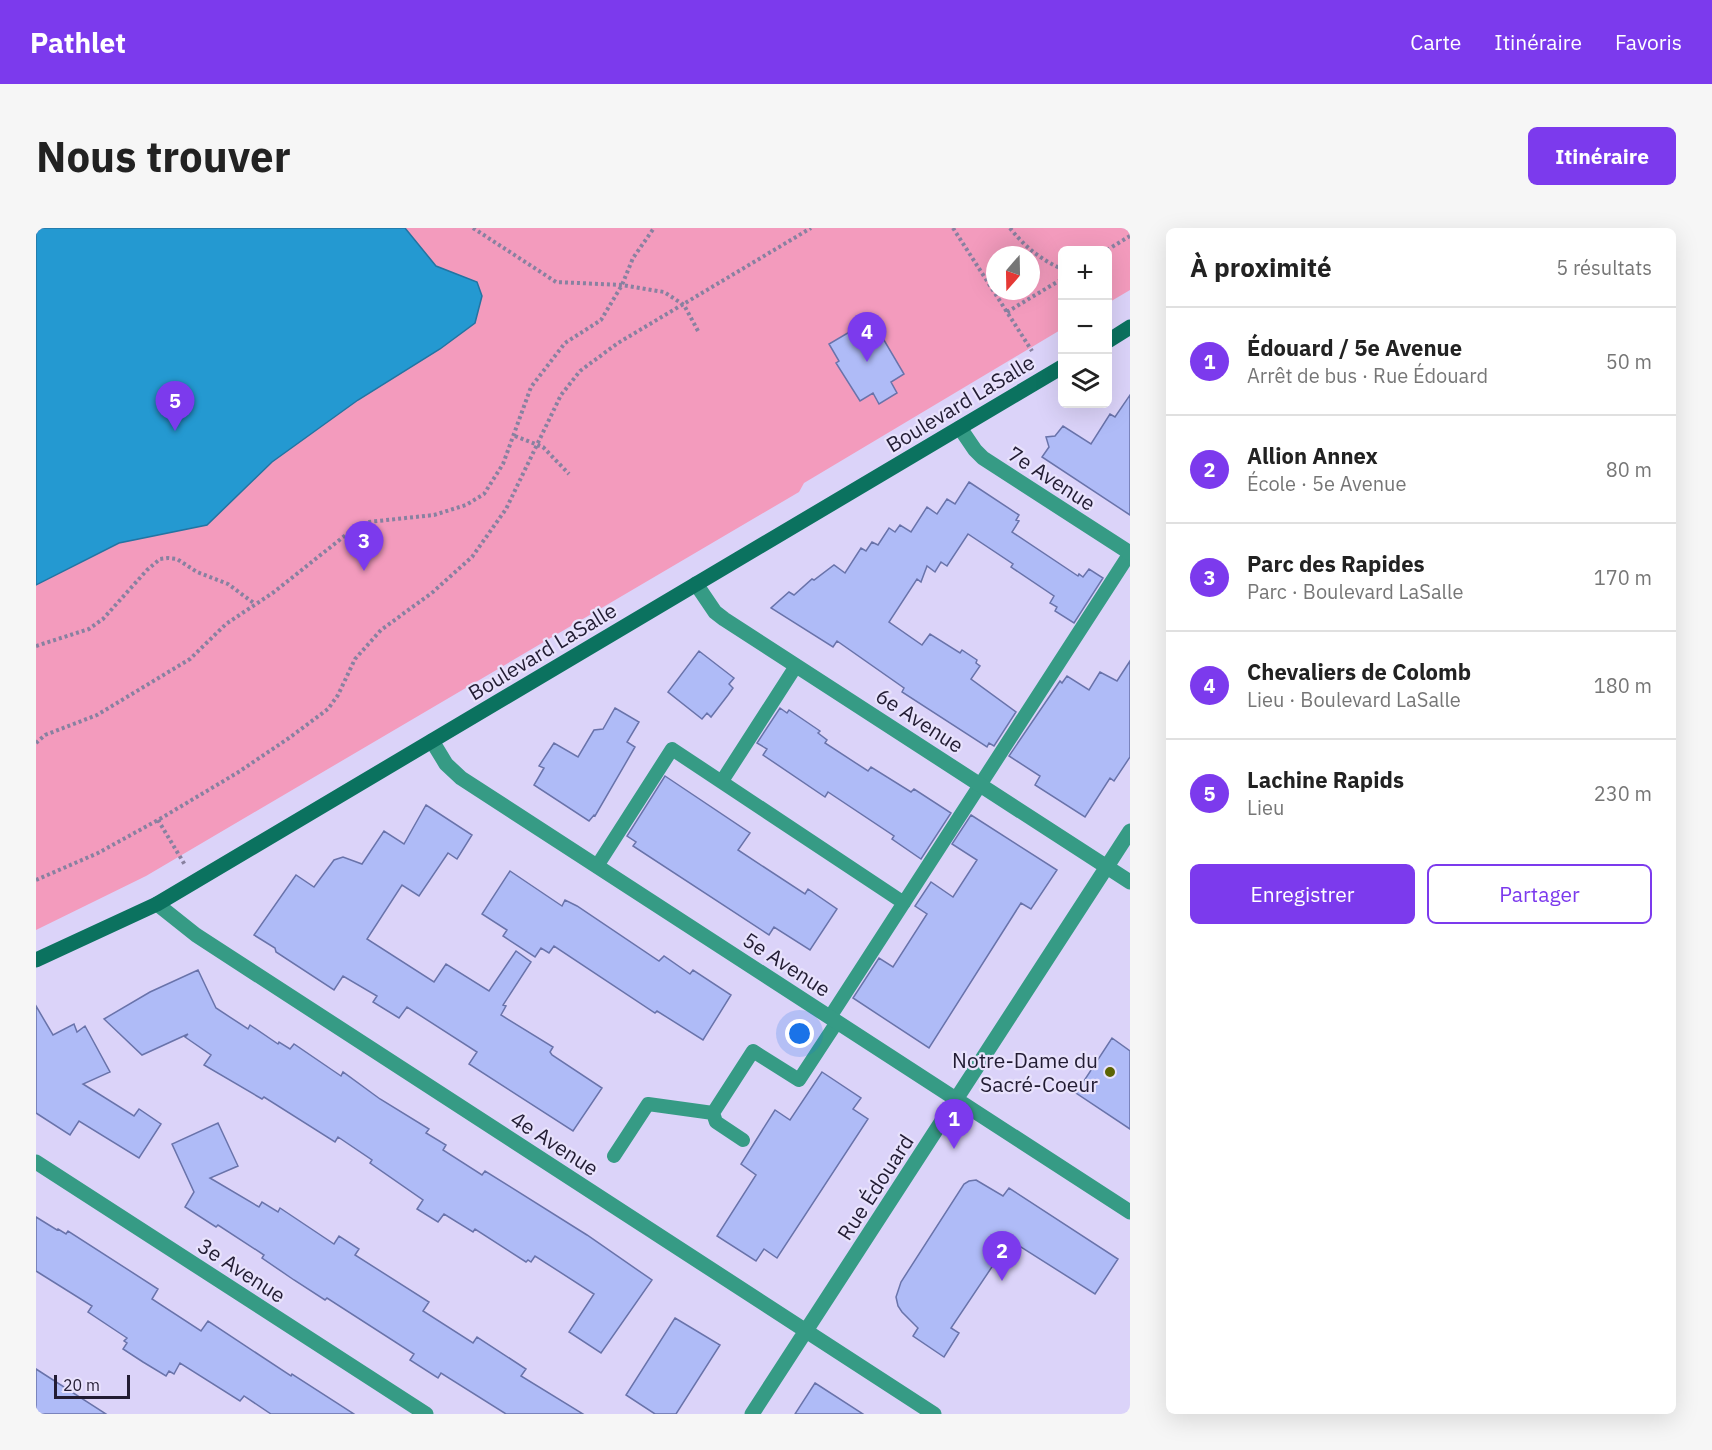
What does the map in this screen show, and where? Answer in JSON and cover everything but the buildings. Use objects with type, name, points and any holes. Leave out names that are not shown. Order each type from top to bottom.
[{"type":"main road","points":[[1112,337],[1130,327]]},
{"type":"main road","name":"Boulevard LaSalle","points":[[36,960],[157,904],[1058,369]]},
{"type":"street","name":"7e Avenue","points":[[960,428],[983,458],[1130,553]]},
{"type":"street","name":"6e Avenue","points":[[696,585],[719,615],[1130,882]]},
{"type":"street","name":"5e Avenue","points":[[432,741],[446,764],[456,774],[1130,1212]]},
{"type":"street","name":"Rue Édouard","points":[[752,1414],[1130,831]]},
{"type":"street","name":"4e Avenue","points":[[157,904],[196,935],[928,1412]]},
{"type":"street","name":"3e Avenue","points":[[36,1162],[426,1414]]},
{"type":"lane","points":[[713,1113],[753,1051],[799,1080],[904,903],[1130,553]]},
{"type":"lane","points":[[722,782],[796,666]]},
{"type":"lane","points":[[597,866],[672,749],[904,903]]},
{"type":"lane","points":[[614,1156],[648,1104],[713,1113]]},
{"type":"lane","points":[[713,1113],[716,1122],[743,1140]]},
{"type":"path","points":[[473,228],[556,282],[622,285],[664,292],[684,305],[698,331]]},
{"type":"path","points":[[36,743],[45,735],[97,716],[190,659],[225,624],[274,592],[339,539],[368,522],[434,515],[466,505],[483,494],[503,464],[531,387],[565,343],[601,320],[622,285],[633,258],[654,228]]},
{"type":"path","points":[[36,880],[98,853],[158,820],[237,773],[328,709],[338,695],[355,659],[381,630],[433,592],[472,557],[506,509],[561,395],[580,371],[618,343],[811,228]]},
{"type":"path","points":[[953,228],[1032,351]]},
{"type":"path","points":[[1010,228],[1032,251],[1058,267]]},
{"type":"path","points":[[1112,247],[1130,236]]},
{"type":"path","points":[[1007,312],[1058,281]]},
{"type":"path","points":[[514,436],[543,447],[569,474]]},
{"type":"path","points":[[36,646],[89,629],[103,619],[147,570],[160,560],[168,558],[177,559],[197,572],[228,584],[255,604]]},
{"type":"path","points":[[158,820],[185,866]]},
{"type":"shaded area","points":[[36,228],[1130,228],[1130,290],[1112,301],[1112,246],[1058,246],[1058,331],[804,483],[799,492],[146,876],[36,930]]},
{"type":"water","points":[[36,228],[405,228],[436,266],[477,282],[482,296],[475,323],[440,349],[358,400],[272,462],[207,525],[119,543],[36,585]]},
{"type":"place","name":"Chevaliers de Colomb","points":[[867,362]]},
{"type":"place","name":"Lachine Rapids","points":[[175,431]]},
{"type":"place","name":"Parc des Rapides","points":[[364,571]]},
{"type":"place","name":"Notre-Dame du Sacré-Coeur","points":[[1110,1072]]},
{"type":"place","name":"Édouard / 5e Avenue","points":[[954,1149]]},
{"type":"place","name":"Allion Annex","points":[[1002,1281]]}]
